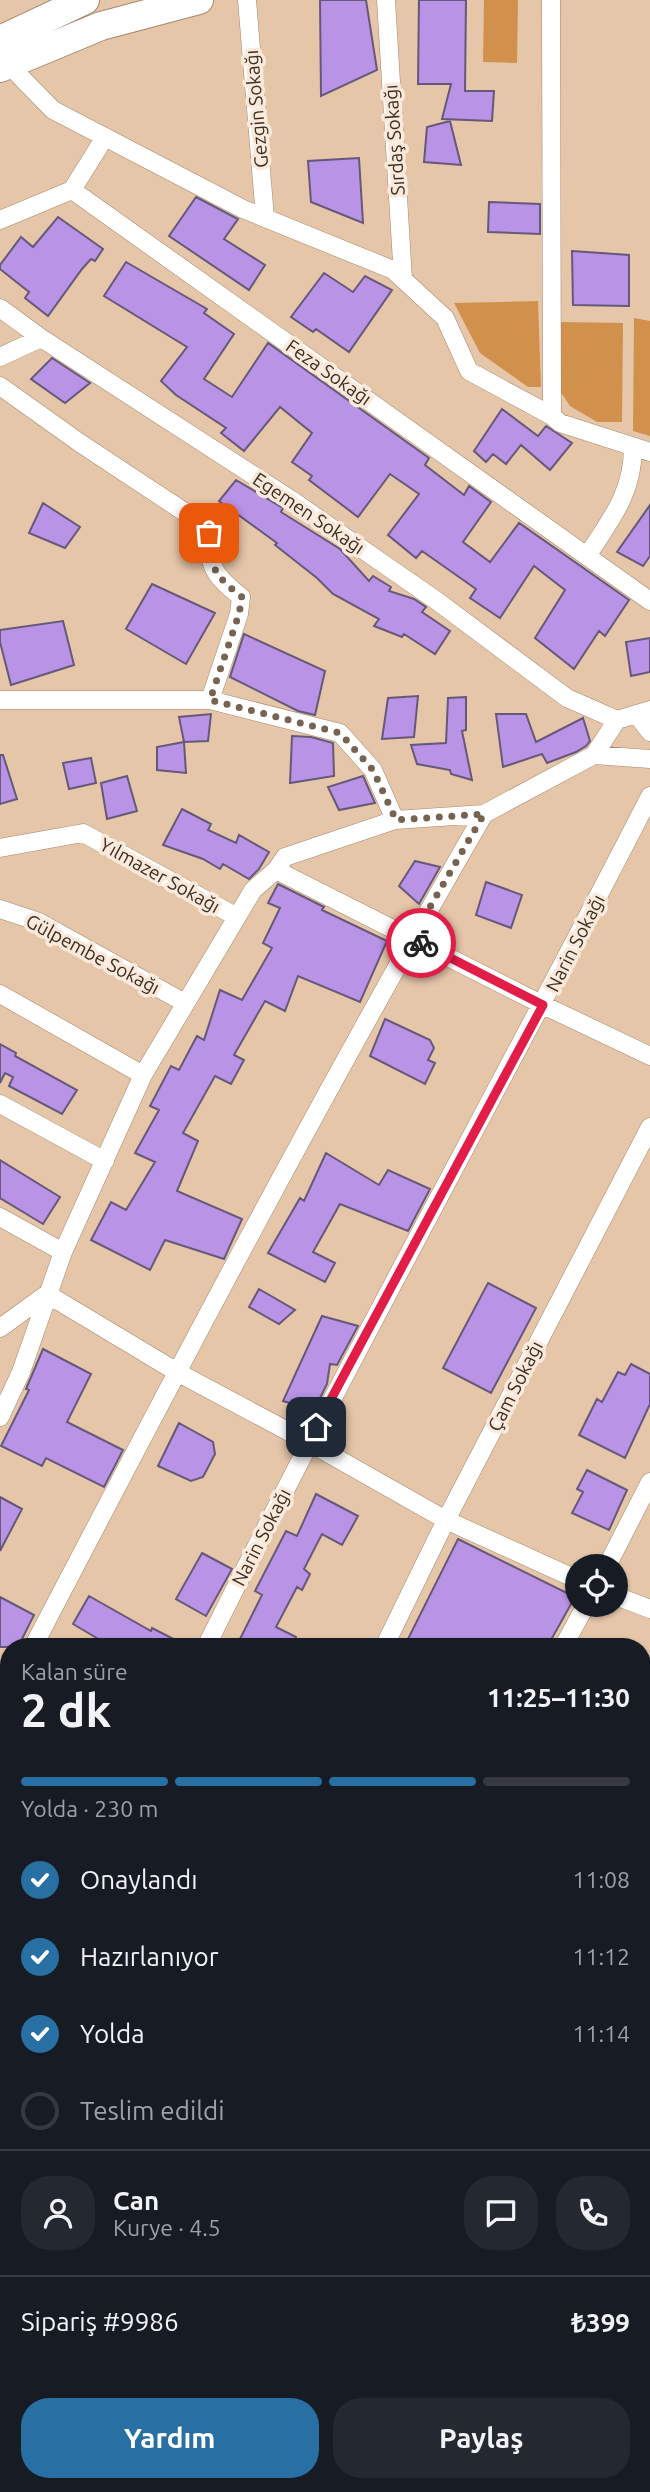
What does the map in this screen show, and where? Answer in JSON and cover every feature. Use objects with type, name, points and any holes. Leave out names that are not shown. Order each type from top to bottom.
[{"type":"main road","points":[[3,58],[85,0]]},
{"type":"main road","points":[[3,58],[101,26],[199,0]]},
{"type":"street","name":"Gezgin Sokağı","points":[[247,0],[265,218]]},
{"type":"street","name":"Sırdaş Sokağı","points":[[386,0],[403,279]]},
{"type":"street","points":[[551,0],[552,416]]},
{"type":"street","points":[[3,58],[53,110],[243,209],[393,271],[446,317],[469,371],[552,416],[560,424],[641,449],[633,463],[626,492],[587,556]]},
{"type":"street","points":[[0,220],[72,190],[105,136]]},
{"type":"street","name":"Feza Sokağı","points":[[72,190],[650,601]]},
{"type":"street","name":"Egemen Sokağı","points":[[0,308],[41,338],[301,507],[437,601],[567,698],[617,720]]},
{"type":"street","points":[[0,357],[41,338]]},
{"type":"street","points":[[0,386],[195,519],[209,533],[209,559],[221,581],[242,597],[239,614],[210,700]]},
{"type":"street","points":[[0,700],[210,700],[340,733],[373,770],[396,820]]},
{"type":"street","points":[[0,1417],[22,1372],[63,1252],[143,1075],[253,890],[276,870],[285,857],[396,820],[484,814],[594,755],[617,720],[643,712],[650,732]]},
{"type":"street","points":[[594,755],[650,759]]},
{"type":"street","name":"Narin Sokağı","points":[[210,1638],[308,1442],[543,1005],[650,796]]},
{"type":"street","points":[[38,1638],[177,1372],[412,938],[484,814]]},
{"type":"street","name":"Yılmazer Sokağı","points":[[0,849],[83,833],[237,917]]},
{"type":"street","points":[[276,870],[650,1056]]},
{"type":"street","name":"Gülpembe Sokağı","points":[[0,909],[39,922],[185,1003]]},
{"type":"street","points":[[0,994],[143,1075]]},
{"type":"street","points":[[0,1104],[105,1161]]},
{"type":"street","name":"Çam Sokağı","points":[[388,1638],[446,1520],[650,1126]]},
{"type":"street","points":[[0,1217],[63,1252]]},
{"type":"street","points":[[47,1294],[177,1372],[446,1520],[565,1574]]},
{"type":"street","points":[[0,1328],[47,1294]]},
{"type":"street","points":[[613,1554],[650,1482]]},
{"type":"street","points":[[628,1601],[650,1609]]},
{"type":"street","points":[[568,1638],[579,1617]]},
{"type":"shaded area","points":[[484,0],[518,0],[517,63],[483,62]]},
{"type":"shaded area","points":[[538,301],[541,387],[528,387],[480,353],[454,303]]},
{"type":"shaded area","points":[[634,318],[650,321],[650,436],[633,431]]},
{"type":"shaded area","points":[[561,322],[623,323],[622,422],[597,422],[570,406],[560,391]]},
{"type":"building","points":[[320,0],[366,0],[377,70],[321,96]]},
{"type":"building","points":[[419,0],[466,0],[465,91],[494,91],[492,121],[442,119],[451,84],[418,84]]},
{"type":"building","points":[[450,121],[461,165],[424,162],[427,127]]},
{"type":"building","points":[[359,158],[363,223],[311,202],[308,161]]},
{"type":"building","points":[[196,197],[238,219],[224,239],[265,265],[249,290],[169,236]]},
{"type":"building","points":[[489,202],[540,204],[540,234],[488,232]]},
{"type":"building","points":[[58,217],[103,249],[95,261],[91,259],[82,269],[48,316],[25,298],[29,292],[0,269],[0,265],[21,237],[33,247]]},
{"type":"building","points":[[572,251],[629,255],[629,306],[573,305]]},
{"type":"building","points":[[126,262],[207,309],[204,313],[234,334],[204,379],[232,397],[268,343],[429,458],[425,465],[464,495],[469,486],[491,502],[463,542],[490,562],[519,523],[629,600],[605,636],[599,631],[574,669],[535,638],[565,590],[534,566],[500,618],[470,598],[476,589],[422,551],[416,558],[388,535],[419,494],[390,474],[358,517],[309,480],[312,476],[292,462],[312,433],[280,407],[244,451],[221,433],[226,428],[176,395],[161,381],[187,347],[104,296]]},
{"type":"building","points":[[324,273],[353,292],[365,276],[392,290],[349,352],[316,329],[313,332],[291,317]]},
{"type":"building","points":[[52,358],[90,383],[65,403],[31,379]]},
{"type":"building","points":[[502,409],[538,436],[546,426],[572,443],[550,470],[521,445],[506,464],[493,454],[486,462],[474,451]]},
{"type":"building","points":[[236,480],[283,508],[281,512],[340,549],[369,581],[373,576],[391,587],[389,591],[414,599],[426,607],[422,612],[450,631],[435,654],[404,634],[402,637],[374,626],[379,619],[333,594],[275,545],[277,543],[219,501]]},
{"type":"building","points":[[43,503],[80,527],[65,548],[29,533]]},
{"type":"building","points":[[650,505],[650,556],[643,566],[617,552]]},
{"type":"building","points":[[152,584],[215,613],[186,664],[126,629]]},
{"type":"building","points":[[63,621],[74,665],[11,685],[0,642],[0,630]]},
{"type":"building","points":[[244,634],[325,671],[315,715],[298,711],[230,677]]},
{"type":"building","points":[[650,638],[650,672],[631,676],[626,642]]},
{"type":"building","points":[[418,696],[414,737],[382,739],[388,698]]},
{"type":"building","points":[[466,697],[466,730],[462,731],[472,780],[451,774],[450,770],[417,764],[411,745],[446,743],[448,698]]},
{"type":"building","points":[[211,714],[208,741],[184,742],[179,717]]},
{"type":"building","points":[[496,714],[526,714],[536,742],[583,718],[590,741],[576,752],[547,763],[542,754],[503,767]]},
{"type":"building","points":[[292,736],[311,737],[333,743],[334,776],[290,783]]},
{"type":"building","points":[[184,742],[186,773],[157,770],[157,747]]},
{"type":"building","points":[[0,755],[3,755],[17,799],[0,804]]},
{"type":"building","points":[[91,758],[96,783],[69,789],[63,763]]},
{"type":"building","points":[[127,776],[137,811],[107,819],[101,783]]},
{"type":"building","points":[[363,776],[375,803],[339,810],[328,787]]},
{"type":"building","points":[[182,809],[211,824],[208,830],[236,843],[239,835],[269,852],[259,869],[249,879],[223,864],[220,869],[203,859],[163,845]]},
{"type":"building","points":[[415,861],[440,867],[419,904],[399,886]]},
{"type":"building","points":[[486,882],[522,895],[511,928],[476,915]]},
{"type":"building","points":[[278,884],[324,907],[322,910],[387,941],[360,1002],[298,976],[285,1011],[265,1001],[234,1055],[244,1060],[231,1084],[215,1076],[183,1133],[198,1141],[177,1191],[242,1219],[224,1259],[165,1240],[150,1270],[91,1240],[111,1202],[126,1210],[155,1162],[135,1153],[159,1110],[150,1106],[171,1066],[179,1070],[197,1036],[204,1040],[220,990],[242,1000],[272,948],[263,943],[280,908],[268,903]]},
{"type":"building","points":[[385,1019],[430,1040],[434,1048],[428,1060],[435,1063],[425,1084],[370,1056]]},
{"type":"building","points":[[0,1044],[16,1053],[15,1056],[77,1090],[62,1114],[9,1086],[13,1077],[5,1073],[0,1083]]},
{"type":"building","points":[[326,1153],[379,1185],[388,1170],[430,1189],[408,1231],[340,1204],[313,1252],[335,1263],[325,1282],[268,1253],[300,1198],[304,1201]]},
{"type":"building","points":[[0,1160],[60,1197],[43,1224],[0,1198]]},
{"type":"building","points":[[488,1283],[536,1308],[491,1393],[443,1368]]},
{"type":"building","points":[[259,1289],[295,1310],[279,1324],[249,1307]]},
{"type":"building","points":[[322,1316],[358,1326],[337,1365],[330,1364],[327,1384],[314,1410],[283,1401]]},
{"type":"building","points":[[43,1349],[91,1374],[67,1422],[123,1450],[104,1487],[46,1458],[42,1466],[1,1446],[29,1390],[26,1389]]},
{"type":"building","points":[[631,1364],[650,1374],[650,1404],[625,1458],[579,1435],[597,1399],[602,1402],[618,1372],[625,1375]]},
{"type":"building","points":[[179,1423],[213,1442],[215,1454],[203,1477],[191,1481],[158,1466]]},
{"type":"building","points":[[587,1470],[627,1490],[609,1530],[572,1513],[583,1492],[577,1489]]},
{"type":"building","points":[[316,1494],[358,1516],[342,1545],[322,1534],[304,1569],[310,1574],[302,1590],[297,1587],[276,1627],[296,1638],[240,1638],[262,1595],[255,1591],[286,1531],[297,1536]]},
{"type":"building","points":[[0,1497],[22,1509],[0,1551]]},
{"type":"building","points":[[458,1539],[565,1592],[565,1615],[552,1638],[408,1638]]},
{"type":"building","points":[[202,1553],[232,1569],[206,1616],[176,1599]]},
{"type":"building","points":[[89,1596],[151,1631],[152,1628],[171,1638],[97,1638],[73,1624]]},
{"type":"building","points":[[0,1597],[34,1615],[22,1638],[0,1638]]},
{"type":"way so far","points":[[209,533],[209,559],[221,581],[242,597],[239,614],[210,700],[340,733],[373,770],[396,820],[484,814],[412,938],[421,943]]},
{"type":"route","points":[[316,1427],[543,1005],[421,943]]}]
